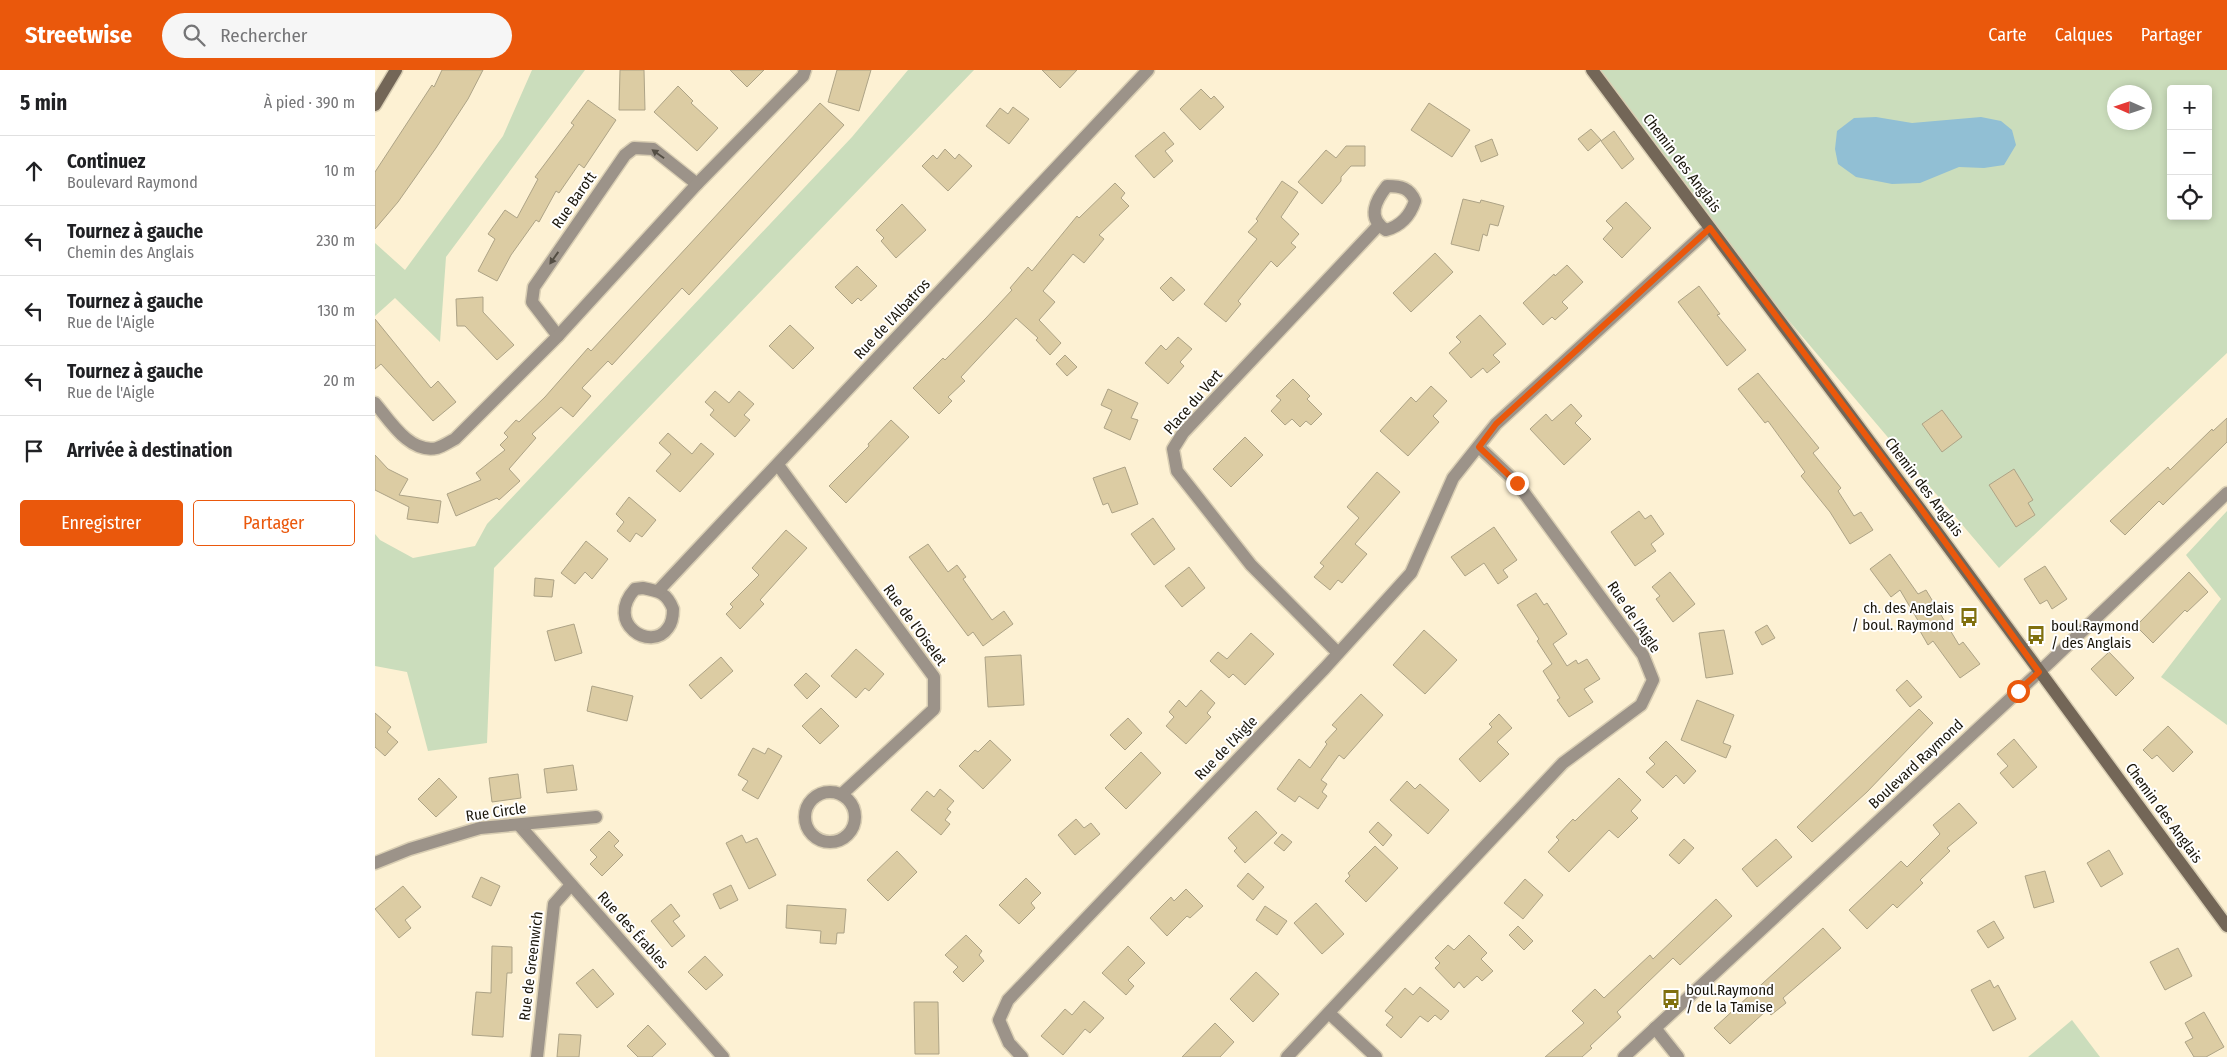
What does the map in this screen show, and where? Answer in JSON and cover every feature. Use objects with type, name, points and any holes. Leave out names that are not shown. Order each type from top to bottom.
[{"type":"street","points":[[375,105],[396,70]]},
{"type":"street","points":[[375,404],[406,439],[426,449],[438,448],[455,439],[558,336],[697,184],[803,76],[805,70]]},
{"type":"street","name":"Rue de l'Albatros","points":[[659,590],[1148,70]]},
{"type":"street","name":"Chemin des Anglais","points":[[1592,70],[1934,527],[2227,926]]},
{"type":"street","name":"Rue Barott","points":[[558,336],[532,302],[534,287],[625,155],[635,148],[653,149],[697,184]]},
{"type":"street","name":"Place du Vert","points":[[1338,653],[1251,566],[1177,470],[1173,449],[1183,433],[1379,226]]},
{"type":"street","name":"Rue de l'Aigle","points":[[1022,1057],[1009,1043],[999,1020],[1008,1000],[1338,653],[1411,573],[1453,478],[1496,424],[1710,228]]},
{"type":"street","name":"Rue de l'Aigle","points":[[1287,1057],[1563,763],[1641,705],[1653,680],[1643,655],[1517,483],[1479,447]]},
{"type":"street","name":"Rue de l'Oiselet","points":[[778,465],[935,678],[934,709],[842,794]]},
{"type":"street","name":"Boulevard Raymond","points":[[1624,1057],[2039,672],[2227,493]]},
{"type":"street","points":[[825,791],[834,791],[842,794],[854,806],[856,814],[853,830],[847,836],[832,842],[817,838],[810,832],[805,816],[811,800],[825,791]]},
{"type":"street","name":"Rue Circle","points":[[375,863],[410,849],[480,828],[596,817]]},
{"type":"street","name":"Rue des Érables","points":[[519,824],[723,1057]]},
{"type":"street","name":"Rue de Greenwich","points":[[537,1057],[555,904],[571,885]]},
{"type":"street","points":[[1329,1013],[1376,1057]]},
{"type":"street","points":[[1655,1028],[1679,1057]]},
{"type":"green space","points":[[532,70],[585,70],[446,257],[440,342],[395,298],[375,316],[375,243],[405,270],[503,136]]},
{"type":"green space","points":[[908,70],[974,70],[494,568],[487,743],[428,751],[407,672],[375,666],[375,534],[380,540],[413,558],[475,546],[487,524],[852,137]]},
{"type":"green space","points":[[1590,70],[2227,70],[2227,353],[1999,568],[1710,228]]},
{"type":"green space","points":[[2227,511],[2227,725],[2161,677],[2221,599],[2186,555]]},
{"type":"green space","points":[[2072,1020],[2100,1057],[2028,1057]]},
{"type":"water","points":[[1876,117],[1912,123],[1981,117],[2001,121],[2012,130],[2016,145],[2004,165],[1984,168],[1959,167],[1920,183],[1892,184],[1856,177],[1838,164],[1835,149],[1837,131],[1854,118]]},
{"type":"building","points":[[442,70],[483,70],[468,99],[436,148],[398,202],[375,229],[375,172],[432,85],[434,87]]},
{"type":"building","points":[[620,70],[644,70],[645,110],[619,110]]},
{"type":"building","points":[[730,70],[764,70],[747,87]]},
{"type":"building","points":[[837,70],[871,70],[859,111],[828,102]]},
{"type":"building","points":[[1042,70],[1077,70],[1060,88]]},
{"type":"building","points":[[678,86],[693,101],[691,103],[718,128],[697,151],[654,112]]},
{"type":"building","points":[[1201,89],[1211,99],[1214,96],[1224,107],[1200,130],[1180,109]]},
{"type":"building","points":[[588,100],[616,120],[584,168],[579,164],[559,193],[556,191],[539,222],[536,220],[511,255],[497,281],[478,271],[495,239],[488,234],[505,210],[517,218],[538,179],[535,177],[574,125],[571,123]]},
{"type":"building","points":[[820,103],[844,125],[689,295],[682,288],[612,365],[608,361],[582,388],[591,396],[573,417],[561,407],[532,434],[536,438],[509,469],[520,481],[499,500],[497,498],[456,516],[447,494],[481,480],[476,473],[505,450],[500,445],[508,437],[504,433],[516,420],[519,422],[545,397],[588,348],[591,351]]},
{"type":"building","points":[[1429,103],[1470,130],[1452,157],[1411,130]]},
{"type":"building","points":[[1013,107],[1029,119],[1009,144],[986,126],[1000,108],[1008,114]]},
{"type":"building","points":[[1591,129],[1601,140],[1588,151],[1578,139]]},
{"type":"building","points":[[1614,131],[1634,159],[1622,169],[1601,141]]},
{"type":"building","points":[[1164,132],[1174,144],[1165,151],[1173,161],[1154,178],[1135,156]]},
{"type":"building","points":[[1492,139],[1498,155],[1481,162],[1475,146]]},
{"type":"building","points":[[1346,146],[1365,146],[1365,166],[1351,166],[1322,204],[1298,182],[1326,150],[1336,158]]},
{"type":"building","points":[[945,149],[955,159],[959,154],[972,166],[948,191],[922,166],[933,155],[937,159]]},
{"type":"building","points":[[1282,181],[1298,192],[1281,217],[1299,234],[1291,243],[1296,247],[1277,267],[1271,261],[1238,301],[1241,304],[1226,322],[1204,304],[1257,239],[1248,232],[1258,221],[1256,219]]},
{"type":"building","points":[[1115,183],[1125,193],[1121,198],[1129,206],[1099,235],[1104,239],[1084,263],[1073,254],[1043,291],[1055,302],[1039,320],[1061,343],[1050,355],[1036,340],[1038,338],[1016,318],[961,377],[965,381],[948,397],[952,401],[939,414],[913,388],[943,358],[945,360],[986,318],[1012,290],[1010,288],[1028,267],[1032,271],[1077,216],[1079,218]]},
{"type":"building","points":[[1463,199],[1480,203],[1481,200],[1504,206],[1498,226],[1490,224],[1487,236],[1483,234],[1479,251],[1451,244]]},
{"type":"building","points":[[1626,202],[1651,228],[1622,258],[1603,239],[1613,228],[1606,221]]},
{"type":"building","points":[[902,204],[926,230],[896,258],[881,241],[884,238],[876,230]]},
{"type":"building","points":[[1435,253],[1453,272],[1411,312],[1393,293]]},
{"type":"building","points":[[1567,265],[1583,282],[1562,302],[1568,308],[1555,320],[1552,317],[1543,325],[1523,303],[1554,274],[1555,276]]},
{"type":"building","points":[[857,266],[877,286],[861,301],[858,298],[852,304],[835,287]]},
{"type":"building","points":[[1171,277],[1185,290],[1173,301],[1160,288]]},
{"type":"building","points":[[1699,286],[1720,314],[1717,315],[1746,350],[1727,366],[1678,302]]},
{"type":"building","points":[[483,297],[483,312],[514,345],[497,360],[465,326],[457,326],[456,299]]},
{"type":"building","points":[[1480,315],[1506,344],[1493,355],[1500,362],[1487,373],[1483,368],[1471,378],[1449,353],[1461,342],[1456,337]]},
{"type":"building","points":[[375,319],[431,388],[438,381],[456,402],[433,421],[381,364],[375,369]]},
{"type":"building","points":[[790,325],[814,348],[793,369],[769,346]]},
{"type":"building","points":[[1178,337],[1192,349],[1180,362],[1184,366],[1168,384],[1145,363],[1161,345],[1166,350]]},
{"type":"building","points":[[1065,355],[1077,367],[1067,376],[1056,364]]},
{"type":"building","points":[[1758,373],[1819,448],[1813,453],[1841,488],[1838,491],[1854,516],[1861,512],[1873,530],[1850,544],[1830,512],[1801,476],[1805,472],[1768,421],[1765,423],[1738,389]]},
{"type":"building","points":[[1293,379],[1310,396],[1307,399],[1322,414],[1311,425],[1306,421],[1300,427],[1292,419],[1285,425],[1271,411],[1281,400],[1276,396]]},
{"type":"building","points":[[1431,386],[1447,401],[1433,416],[1439,422],[1408,456],[1380,431],[1411,397],[1416,402]]},
{"type":"building","points":[[1108,389],[1138,403],[1131,418],[1138,420],[1130,440],[1104,428],[1112,410],[1101,405]]},
{"type":"building","points":[[715,391],[729,403],[739,391],[754,404],[744,415],[750,420],[735,437],[710,415],[714,410],[705,402]]},
{"type":"building","points":[[1571,404],[1582,416],[1575,423],[1591,439],[1564,465],[1530,429],[1546,414],[1552,421]]},
{"type":"building","points":[[1942,410],[1962,437],[1942,452],[1922,424]]},
{"type":"building","points":[[2227,418],[2227,442],[2163,505],[2159,501],[2125,535],[2110,521],[2168,467],[2170,470],[2212,429],[2213,431]]},
{"type":"building","points":[[891,420],[909,437],[846,503],[829,486],[869,446],[868,444]]},
{"type":"building","points":[[668,433],[692,454],[701,443],[714,454],[680,492],[656,471],[671,454],[659,443]]},
{"type":"building","points":[[1245,437],[1263,455],[1231,487],[1213,469]]},
{"type":"building","points":[[375,455],[388,469],[408,479],[399,495],[441,501],[438,523],[407,519],[409,507],[375,490]]},
{"type":"building","points":[[1125,467],[1138,504],[1112,513],[1108,503],[1103,505],[1093,478]]},
{"type":"building","points":[[2014,469],[2033,500],[2028,503],[2035,515],[2016,527],[1989,485]]},
{"type":"building","points":[[1377,472],[1400,492],[1355,544],[1367,554],[1342,583],[1338,580],[1330,590],[1314,577],[1324,566],[1320,563],[1359,518],[1347,507]]},
{"type":"building","points":[[629,497],[656,520],[642,537],[636,533],[630,542],[617,531],[624,522],[616,514]]},
{"type":"building","points":[[1639,511],[1645,519],[1651,515],[1664,534],[1651,544],[1656,551],[1635,566],[1611,532]]},
{"type":"building","points":[[1153,518],[1175,549],[1154,565],[1131,534]]},
{"type":"building","points":[[1494,527],[1517,560],[1503,570],[1508,577],[1498,584],[1484,563],[1465,576],[1451,557]]},
{"type":"building","points":[[786,530],[807,548],[760,600],[764,604],[740,629],[726,614],[733,607],[730,604],[759,575],[752,568]]},
{"type":"building","points":[[586,541],[608,559],[592,579],[585,572],[575,584],[561,573]]},
{"type":"building","points":[[928,544],[948,572],[957,565],[966,577],[963,579],[992,620],[1004,611],[1013,624],[983,646],[973,632],[968,636],[909,557]]},
{"type":"building","points":[[1890,554],[1918,594],[1926,590],[1959,645],[1963,642],[1980,664],[1960,678],[1933,641],[1928,645],[1920,631],[1923,629],[1900,590],[1891,597],[1870,569]]},
{"type":"building","points":[[2045,566],[2067,599],[2052,609],[2047,600],[2040,604],[2024,579]]},
{"type":"building","points":[[1189,567],[1205,588],[1182,607],[1165,586]]},
{"type":"building","points":[[1670,572],[1695,604],[1673,622],[1656,599],[1660,596],[1652,587]]},
{"type":"building","points":[[2189,572],[2208,592],[2187,612],[2185,610],[2153,643],[2136,626]]},
{"type":"building","points":[[535,578],[554,580],[552,597],[534,596]]},
{"type":"building","points":[[1536,593],[1544,605],[1547,603],[1567,634],[1553,644],[1567,666],[1576,660],[1578,664],[1587,659],[1600,679],[1584,689],[1593,702],[1569,717],[1557,700],[1560,698],[1543,671],[1552,664],[1537,641],[1539,639],[1517,605]]},
{"type":"building","points":[[574,624],[582,653],[555,661],[547,631]]},
{"type":"building","points":[[1767,625],[1775,638],[1762,645],[1755,632]]},
{"type":"building","points":[[1424,630],[1457,660],[1425,694],[1393,665]]},
{"type":"building","points":[[1724,630],[1733,674],[1706,678],[1699,633]]},
{"type":"building","points":[[1251,633],[1274,654],[1245,685],[1233,674],[1229,678],[1210,661],[1218,652],[1227,659]]},
{"type":"building","points":[[856,649],[884,674],[869,691],[865,688],[856,698],[831,676]]},
{"type":"building","points":[[2109,652],[2134,678],[2116,696],[2091,669]]},
{"type":"building","points":[[1021,655],[1024,705],[988,707],[985,657]]},
{"type":"building","points":[[721,657],[733,671],[701,699],[689,685]]},
{"type":"building","points":[[806,673],[820,686],[807,699],[794,685]]},
{"type":"building","points":[[1907,680],[1922,697],[1910,707],[1896,690]]},
{"type":"building","points":[[592,686],[633,696],[627,721],[587,711]]},
{"type":"building","points":[[1201,690],[1215,703],[1207,713],[1211,717],[1186,744],[1166,726],[1174,717],[1169,712],[1179,700],[1186,707]]},
{"type":"building","points":[[1361,694],[1383,715],[1344,759],[1339,755],[1321,780],[1327,784],[1322,792],[1327,796],[1318,809],[1299,796],[1295,802],[1277,789],[1299,759],[1310,768],[1327,744],[1325,742],[1337,729],[1332,725]]},
{"type":"building","points":[[1697,700],[1734,715],[1723,743],[1731,746],[1726,758],[1681,740]]},
{"type":"building","points":[[821,708],[839,726],[820,744],[802,726]]},
{"type":"building","points":[[1919,709],[1933,723],[1867,792],[1812,842],[1797,827]]},
{"type":"building","points":[[375,713],[391,727],[387,732],[398,742],[385,756],[375,747]]},
{"type":"building","points":[[1499,714],[1512,728],[1497,742],[1509,754],[1480,782],[1459,759],[1492,727],[1489,724]]},
{"type":"building","points":[[1128,718],[1142,733],[1125,750],[1110,735]]},
{"type":"building","points":[[2168,726],[2193,752],[2173,772],[2157,755],[2152,759],[2143,750]]},
{"type":"building","points":[[2014,739],[2037,767],[2013,788],[2000,773],[2008,766],[1997,754]]},
{"type":"building","points":[[990,740],[1011,760],[983,789],[959,766],[975,750],[978,752]]},
{"type":"building","points":[[1666,741],[1696,771],[1684,784],[1676,775],[1663,788],[1646,772],[1655,764],[1649,758]]},
{"type":"building","points":[[753,748],[765,754],[768,748],[782,756],[758,799],[742,790],[748,781],[738,775]]},
{"type":"building","points":[[1141,752],[1161,773],[1126,809],[1105,788]]},
{"type":"building","points":[[573,765],[577,790],[547,793],[544,769]]},
{"type":"building","points":[[518,774],[521,798],[492,802],[489,778]]},
{"type":"building","points":[[439,778],[457,797],[436,817],[418,799]]},
{"type":"building","points":[[1619,778],[1641,800],[1631,811],[1638,818],[1618,838],[1609,830],[1569,872],[1548,852],[1559,840],[1556,837],[1573,819],[1575,821]]},
{"type":"building","points":[[1407,781],[1415,789],[1420,784],[1449,810],[1428,834],[1390,800]]},
{"type":"building","points":[[940,789],[954,801],[947,809],[951,812],[945,820],[950,824],[941,835],[911,810],[927,791],[934,797]]},
{"type":"building","points":[[1959,803],[1977,823],[1947,848],[1950,851],[1920,880],[1923,883],[1897,908],[1893,904],[1867,929],[1849,910],[1901,861],[1907,867],[1940,834],[1933,825]]},
{"type":"building","points":[[1256,811],[1277,833],[1245,863],[1234,851],[1237,848],[1228,838]]},
{"type":"building","points":[[1076,819],[1084,828],[1091,823],[1100,834],[1075,855],[1058,835]]},
{"type":"building","points":[[1378,822],[1392,835],[1383,846],[1369,832]]},
{"type":"building","points":[[609,831],[619,841],[614,846],[623,855],[602,876],[590,864],[597,857],[590,850]]},
{"type":"building","points":[[1282,834],[1292,842],[1284,851],[1274,843]]},
{"type":"building","points":[[742,835],[746,843],[757,838],[776,875],[749,889],[726,843]]},
{"type":"building","points":[[1684,839],[1694,848],[1679,864],[1669,855]]},
{"type":"building","points":[[1776,839],[1792,857],[1757,887],[1742,869]]},
{"type":"building","points":[[1375,846],[1398,868],[1366,902],[1345,881],[1350,876],[1348,873]]},
{"type":"building","points":[[2109,850],[2123,874],[2101,887],[2087,863]]},
{"type":"building","points":[[897,851],[917,872],[888,901],[867,880]]},
{"type":"building","points":[[2045,871],[2054,902],[2034,908],[2025,876]]},
{"type":"building","points":[[1248,873],[1264,887],[1253,900],[1237,886]]},
{"type":"building","points":[[481,877],[500,886],[491,906],[472,897]]},
{"type":"building","points":[[1026,878],[1041,893],[1031,903],[1035,908],[1019,924],[999,905]]},
{"type":"building","points":[[1525,879],[1543,895],[1523,919],[1504,903]]},
{"type":"building","points":[[731,885],[738,900],[720,909],[713,894]]},
{"type":"building","points":[[403,886],[421,907],[405,920],[411,928],[399,938],[375,909]]},
{"type":"building","points":[[1186,889],[1203,906],[1190,918],[1187,916],[1167,936],[1150,918],[1171,897],[1174,901]]},
{"type":"building","points":[[1716,899],[1732,916],[1680,965],[1673,958],[1617,1012],[1621,1017],[1590,1046],[1592,1048],[1582,1057],[1545,1057],[1584,1023],[1572,1011],[1595,989],[1604,998],[1650,955],[1653,959]]},
{"type":"building","points":[[1316,903],[1344,934],[1322,954],[1294,923]]},
{"type":"building","points":[[671,904],[680,916],[673,921],[685,936],[672,947],[651,921]]},
{"type":"building","points":[[787,905],[846,909],[844,933],[837,933],[836,944],[820,943],[821,931],[786,928]]},
{"type":"building","points":[[1265,906],[1287,921],[1277,935],[1256,920]]},
{"type":"building","points":[[1994,921],[2004,938],[1988,948],[1977,931]]},
{"type":"building","points":[[1518,926],[1533,941],[1524,950],[1509,935]]},
{"type":"building","points":[[1823,928],[1841,948],[1783,998],[1786,1003],[1771,1015],[1767,1010],[1730,1044],[1714,1028]]},
{"type":"building","points":[[966,935],[982,951],[979,955],[984,961],[963,982],[953,972],[958,967],[945,955]]},
{"type":"building","points":[[1469,935],[1487,953],[1481,959],[1493,971],[1482,981],[1477,976],[1464,988],[1459,982],[1454,988],[1435,968],[1440,963],[1435,958],[1448,945],[1454,950]]},
{"type":"building","points":[[492,946],[512,947],[512,973],[507,973],[503,1037],[472,1035],[476,992],[491,993]]},
{"type":"building","points":[[1128,946],[1145,963],[1128,980],[1134,986],[1126,995],[1102,973]]},
{"type":"building","points":[[2178,948],[2192,976],[2165,990],[2150,962]]},
{"type":"building","points":[[705,956],[723,975],[706,990],[688,972]]},
{"type":"building","points":[[593,969],[614,994],[597,1008],[576,983]]},
{"type":"building","points":[[1256,972],[1279,994],[1253,1022],[1230,999]]},
{"type":"building","points":[[1990,980],[1994,988],[1998,985],[2016,1019],[1993,1031],[1971,990]]},
{"type":"building","points":[[1420,987],[1449,1011],[1441,1020],[1435,1015],[1428,1022],[1420,1016],[1401,1038],[1386,1025],[1393,1017],[1385,1011],[1405,988],[1413,995]]},
{"type":"building","points":[[1084,1001],[1104,1018],[1090,1033],[1085,1029],[1063,1055],[1041,1036],[1065,1009],[1072,1015]]},
{"type":"building","points":[[914,1002],[938,1002],[939,1054],[915,1054]]},
{"type":"building","points":[[2204,1012],[2224,1047],[2206,1057],[2194,1057],[2185,1042],[2193,1038],[2185,1023]]},
{"type":"building","points":[[1215,1023],[1234,1042],[1220,1057],[1182,1057]]},
{"type":"building","points":[[648,1025],[666,1044],[652,1057],[638,1057],[627,1046]]},
{"type":"building","points":[[559,1034],[581,1035],[579,1057],[557,1057]]},
{"type":"place","name":"ch. des Anglais / boul. Raymond","points":[[1969,617]]},
{"type":"place","name":"boul.Raymond / des Anglais","points":[[2036,635]]},
{"type":"place","name":"boul.Raymond / de la Tamise","points":[[1671,999]]},
{"type":"route","points":[[1517,483],[1479,447],[1496,424],[1710,228],[1919,506],[2039,672],[2018,691]]}]
